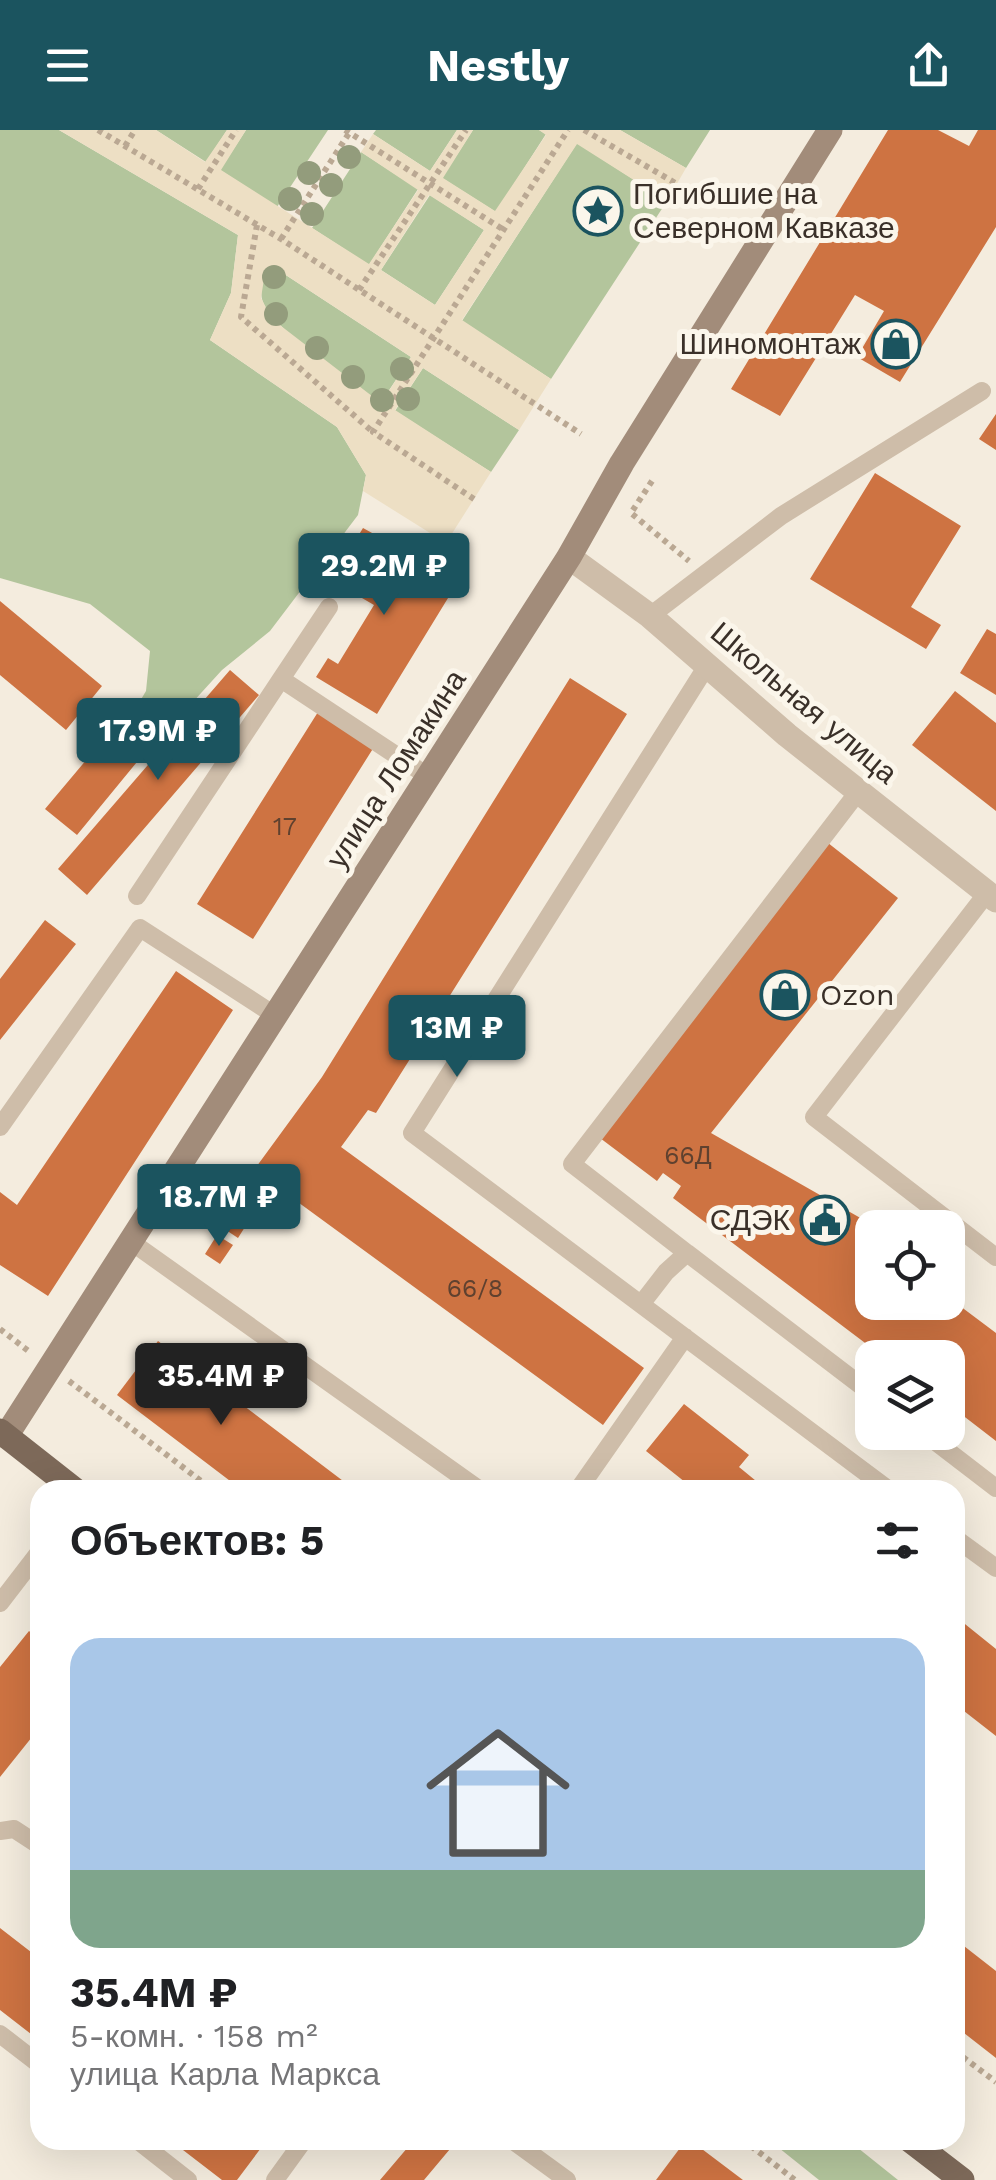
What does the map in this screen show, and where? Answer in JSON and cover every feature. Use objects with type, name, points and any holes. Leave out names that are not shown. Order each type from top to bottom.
[{"type":"main road","name":"улица Ломакина","points":[[3,1434],[51,1368],[569,557],[622,463],[830,130]]},
{"type":"main road","points":[[3,1434],[62,1480]]},
{"type":"main road","points":[[923,2150],[962,2180]]},
{"type":"street","name":"Школьная улица","points":[[569,557],[650,616],[787,735],[991,896]]},
{"type":"lane","points":[[650,616],[781,516],[982,391]]},
{"type":"lane","points":[[137,896],[329,607]]},
{"type":"lane","points":[[708,664],[412,1133],[877,1480]]},
{"type":"lane","points":[[281,679],[429,777]]},
{"type":"lane","points":[[855,1381],[572,1164],[858,792]]},
{"type":"lane","points":[[991,896],[814,1117],[996,1257]]},
{"type":"lane","points":[[0,1126],[140,928],[276,1016]]},
{"type":"lane","points":[[130,1241],[466,1480]]},
{"type":"lane","points":[[642,1303],[686,1253]]},
{"type":"lane","points":[[585,1480],[686,1337]]},
{"type":"lane","points":[[946,1450],[996,1488]]},
{"type":"lane","points":[[965,1545],[996,1568]]},
{"type":"lane","points":[[0,1603],[30,1564]]},
{"type":"lane","points":[[0,1831],[14,1829],[30,1839]]},
{"type":"lane","points":[[0,2034],[30,2057]]},
{"type":"lane","points":[[150,2150],[188,2180]]},
{"type":"lane","points":[[275,2180],[297,2150]]},
{"type":"lane","points":[[526,2150],[567,2180]]},
{"type":"path","points":[[98,130],[281,238],[581,434]]},
{"type":"path","points":[[125,146],[135,130]]},
{"type":"path","points":[[198,189],[236,130]]},
{"type":"path","points":[[359,290],[466,130]]},
{"type":"path","points":[[373,432],[568,130]]},
{"type":"path","points":[[584,130],[677,184]]},
{"type":"path","points":[[281,238],[348,131],[504,230]]},
{"type":"path","points":[[258,224],[241,317],[373,432],[474,499]]},
{"type":"path","points":[[652,481],[630,513],[690,562]]},
{"type":"path","points":[[0,1329],[200,1480]]},
{"type":"path","points":[[965,2059],[996,2082]]},
{"type":"path","points":[[756,2150],[795,2180]]},
{"type":"green space","points":[[0,130],[59,130],[238,235],[231,293],[210,340],[337,427],[366,475],[358,515],[270,631],[222,670],[161,737],[133,713],[146,691],[150,651],[90,604],[0,578]]},
{"type":"green space","points":[[156,130],[227,130],[206,162]]},
{"type":"green space","points":[[246,130],[328,130],[277,207],[220,170]]},
{"type":"green space","points":[[376,130],[457,130],[430,171],[373,134]]},
{"type":"green space","points":[[473,130],[539,130],[546,134],[496,212],[442,178]]},
{"type":"green space","points":[[620,130],[710,130],[686,168]]},
{"type":"green space","points":[[577,143],[667,201],[551,379],[462,321]]},
{"type":"green space","points":[[361,152],[418,189],[369,265],[312,228]]},
{"type":"green space","points":[[430,195],[484,230],[435,305],[381,270]]},
{"type":"green space","points":[[272,266],[411,357],[380,404],[298,341],[270,314],[261,292]]},
{"type":"green space","points":[[423,368],[519,430],[491,472],[395,411]]},
{"type":"green space","points":[[782,2150],[860,2150],[898,2180],[819,2180]]},
{"type":"shaded area","points":[[59,130],[156,130],[205,162],[227,130],[246,130],[221,170],[369,264],[418,190],[361,152],[373,134],[430,171],[457,130],[473,130],[443,178],[495,211],[546,135],[539,130],[620,130],[686,168],[667,201],[577,144],[462,320],[551,379],[519,430],[423,368],[395,410],[491,472],[446,543],[363,491],[366,475],[337,427],[210,340],[231,293],[238,235]],"holes":[[[429,195],[484,230],[435,305],[381,270]],[[272,266],[411,357],[381,403],[272,319],[261,298],[264,279]]]},
{"type":"building","points":[[888,130],[938,130],[969,146],[978,130],[996,130],[996,227],[900,382],[857,357],[884,311],[855,295],[780,416],[731,389]]},
{"type":"building","points":[[996,414],[996,450],[979,439]]},
{"type":"building","points":[[875,473],[961,526],[911,607],[941,625],[926,649],[810,579]]},
{"type":"building","points":[[363,528],[434,567],[432,570],[456,585],[377,714],[316,677],[328,658],[338,664],[374,605],[331,580]]},
{"type":"building","points":[[0,601],[102,686],[66,730],[0,675]]},
{"type":"building","points":[[987,629],[996,634],[996,695],[960,673]]},
{"type":"building","points":[[230,670],[259,695],[87,895],[58,869]]},
{"type":"building","points":[[570,678],[627,714],[376,1113],[368,1110],[341,1147],[644,1368],[603,1425],[254,1170],[322,1077]]},
{"type":"building","points":[[955,691],[996,723],[996,811],[912,745]]},
{"type":"building","points":[[318,712],[374,747],[253,939],[197,904]]},
{"type":"building","points":[[124,715],[155,740],[77,835],[45,809]]},
{"type":"building","points":[[823,839],[898,898],[711,1133],[855,1215],[855,1320],[965,1320],[965,1310],[996,1333],[996,1441],[965,1417],[965,1340],[861,1340],[673,1198],[681,1186],[663,1173],[657,1181],[600,1138]]},
{"type":"building","points":[[45,920],[76,944],[0,1040],[0,979]]},
{"type":"building","points":[[176,971],[233,1010],[48,1296],[0,1265],[0,1192],[17,1205]]},
{"type":"building","points":[[235,1209],[250,1219],[238,1238],[223,1228]]},
{"type":"building","points":[[217,1235],[233,1245],[220,1264],[205,1254]]},
{"type":"building","points":[[158,1341],[342,1480],[229,1480],[117,1395]]},
{"type":"building","points":[[684,1404],[749,1455],[739,1467],[755,1480],[682,1480],[646,1451]]},
{"type":"building","points":[[965,1624],[996,1649],[996,1736],[965,1712]]},
{"type":"building","points":[[30,1632],[30,1740],[0,1777],[0,1667]]},
{"type":"building","points":[[0,1928],[30,1951],[30,2033],[0,2010]]},
{"type":"building","points":[[965,1947],[996,1971],[996,2058],[965,2034]]},
{"type":"building","points":[[183,2150],[260,2150],[237,2180],[222,2180]]},
{"type":"building","points":[[406,2150],[449,2150],[424,2180],[380,2180]]},
{"type":"building","points":[[678,2150],[703,2150],[743,2180],[656,2180]]},
{"type":"place","name":"Погибшие на Северном Кавказе","points":[[598,211]]},
{"type":"place","name":"Шиномонтаж","points":[[896,344]]},
{"type":"place","name":"Ozon","points":[[785,995]]},
{"type":"place","name":"СДЭК","points":[[825,1220]]}]
